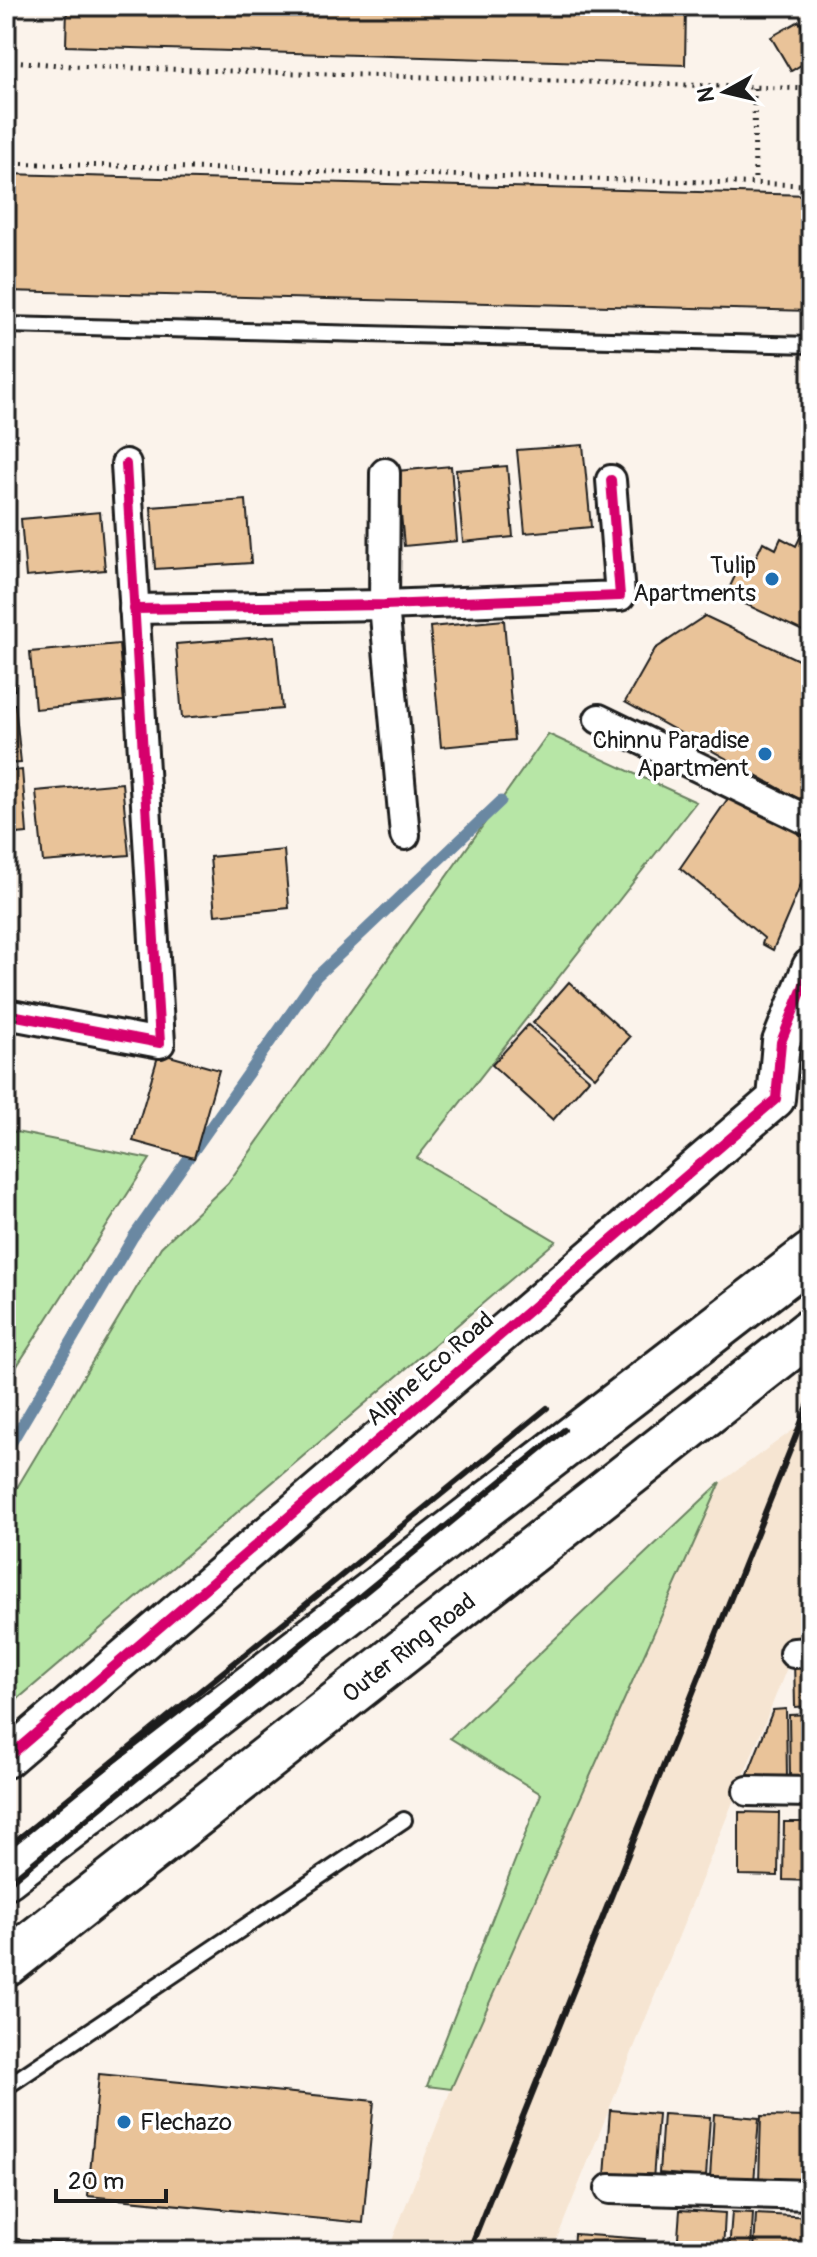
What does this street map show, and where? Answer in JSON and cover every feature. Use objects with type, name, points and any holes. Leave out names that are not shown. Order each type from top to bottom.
[{"type":"highway","points":[[6,1876],[811,1255]]},
{"type":"highway","name":"Outer Ring Road","points":[[6,1964],[811,1331]]},
{"type":"street","points":[[6,1014],[160,1043],[126,464]]},
{"type":"street","points":[[385,473],[384,605],[405,835]]},
{"type":"street","points":[[134,609],[384,605],[620,596],[611,480]]},
{"type":"street","points":[[599,719],[811,822]]},
{"type":"street","name":"Alpine Eco Road","points":[[6,1759],[776,1099],[781,1042],[811,967]]},
{"type":"street","name":"Alpine Eco Road","points":[[781,1061],[795,1049],[811,1013]]},
{"type":"street","points":[[748,1791],[811,1792]]},
{"type":"street","points":[[610,2189],[811,2195]]},
{"type":"lane","points":[[6,325],[811,345]]},
{"type":"lane","points":[[6,2087],[404,1820]]},
{"type":"path","points":[[9,6],[12,61],[87,67],[811,89]]},
{"type":"path","points":[[754,88],[755,184]]},
{"type":"path","points":[[6,163],[811,185]]},
{"type":"shaded area","points":[[811,1417],[811,1608],[552,2251],[388,2251],[451,2089],[721,1482]]},
{"type":"green space","points":[[548,734],[696,802],[417,1158],[556,1241],[6,1709],[6,1506],[161,1247],[228,1183]]},
{"type":"green space","points":[[6,1130],[150,1159],[6,1383]]},
{"type":"green space","points":[[721,1482],[451,2089],[427,2086],[541,1794],[450,1738]]},
{"type":"building","points":[[67,6],[686,6],[685,65],[66,46]]},
{"type":"building","points":[[799,21],[811,43],[811,59],[791,71],[771,37]]},
{"type":"building","points":[[6,174],[811,195],[811,311],[6,291]]},
{"type":"building","points":[[583,445],[591,527],[525,533],[517,450]]},
{"type":"building","points":[[451,466],[457,541],[404,546],[397,471]]},
{"type":"building","points":[[507,466],[513,537],[463,542],[456,470]]},
{"type":"building","points":[[246,500],[251,563],[155,569],[151,507]]},
{"type":"building","points":[[100,512],[105,570],[26,577],[21,519]]},
{"type":"building","name":"Tulip Apartments","points":[[811,515],[811,635],[726,595],[743,559],[753,563],[763,542],[776,549],[781,538],[796,546]]},
{"type":"building","name":"Chinnu Paradise Apartment","points":[[705,616],[811,666],[811,806],[625,702],[655,649]]},
{"type":"building","points":[[504,620],[514,740],[441,747],[430,627]]},
{"type":"building","points":[[10,633],[15,690],[6,691],[6,634]]},
{"type":"building","points":[[275,636],[282,709],[182,718],[176,644]]},
{"type":"building","points":[[119,644],[124,701],[35,709],[30,652]]},
{"type":"building","points":[[6,704],[15,704],[21,763],[6,764]]},
{"type":"building","points":[[22,770],[27,833],[6,835],[6,772]]},
{"type":"building","points":[[122,783],[129,855],[43,862],[36,791]]},
{"type":"building","points":[[729,797],[811,836],[811,861],[773,950],[762,944],[764,938],[680,868]]},
{"type":"building","points":[[284,850],[289,908],[215,915],[210,857]]},
{"type":"building","points":[[569,982],[630,1037],[595,1077],[533,1023]]},
{"type":"building","points":[[528,1025],[589,1079],[553,1120],[492,1065]]},
{"type":"building","points":[[159,1053],[219,1070],[194,1158],[133,1141]]},
{"type":"building","points":[[794,1659],[811,1659],[811,1706],[795,1707]]},
{"type":"building","points":[[786,1709],[787,1778],[746,1779],[773,1710]]},
{"type":"building","points":[[811,1714],[811,1777],[790,1777],[789,1715]]},
{"type":"building","points":[[739,1812],[779,1813],[778,1876],[739,1875]]},
{"type":"building","points":[[784,1822],[811,1822],[811,1881],[783,1880]]},
{"type":"building","points":[[99,2074],[374,2101],[363,2223],[88,2196]]},
{"type":"building","points":[[610,2110],[658,2114],[653,2180],[605,2176]]},
{"type":"building","points":[[663,2114],[710,2117],[706,2177],[659,2173]]},
{"type":"building","points":[[714,2114],[759,2118],[754,2182],[710,2178]]},
{"type":"building","points":[[761,2116],[809,2117],[807,2184],[759,2182]]},
{"type":"building","points":[[680,2210],[725,2213],[723,2251],[677,2251]]},
{"type":"building","points":[[732,2212],[753,2213],[751,2251],[729,2251]]},
{"type":"building","points":[[756,2214],[811,2217],[811,2251],[754,2251]]},
{"type":"building","points":[[574,2234],[645,2239],[644,2251],[573,2251]]},
{"type":"building","points":[[6,2238],[102,2246],[101,2251],[6,2251]]},
{"type":"waterway","points":[[6,1452],[133,1237],[316,977],[501,801]]},
{"type":"railway","points":[[469,2251],[811,1398]]},
{"type":"railway","points":[[6,1849],[547,1408]]},
{"type":"railway","points":[[6,1885],[564,1430]]},
{"type":"cycle path","points":[[6,1014],[160,1043],[126,464]]},
{"type":"cycle path","points":[[134,609],[384,605],[620,596],[611,480]]},
{"type":"cycle path","points":[[6,1759],[776,1099],[781,1042],[811,967]]},
{"type":"place","name":"Tulip Apartments","points":[[772,579]]},
{"type":"place","name":"Chinnu Paradise Apartment","points":[[765,754]]},
{"type":"place","name":"Flechazo","points":[[124,2122]]}]
